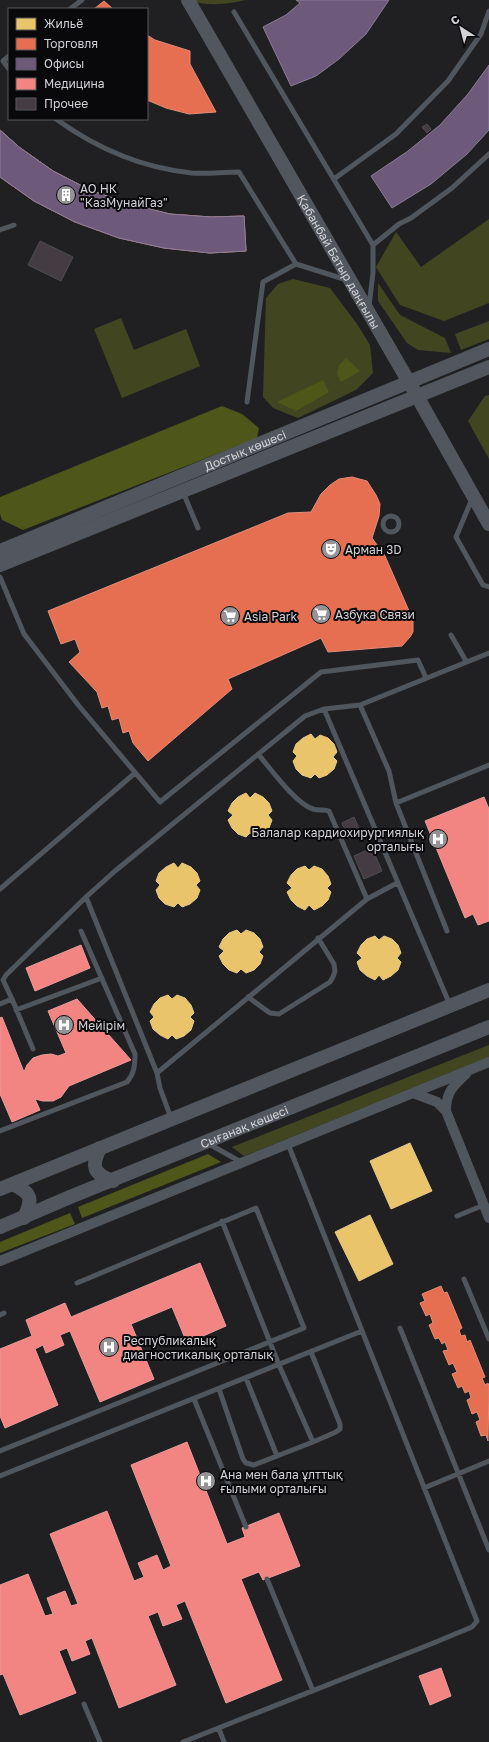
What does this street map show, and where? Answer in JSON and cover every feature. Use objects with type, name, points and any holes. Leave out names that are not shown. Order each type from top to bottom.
[{"type":"main road","name":"Қабанбай Батыр даңғылы","points":[[188,0],[409,382],[489,524]]},
{"type":"main road","name":"Достық көшесі","points":[[2,549],[489,349]]},
{"type":"main road","name":"Достық көшесі","points":[[0,565],[489,368]]},
{"type":"main road","points":[[0,1189],[171,1118],[489,990]]},
{"type":"main road","name":"Сығанақ көшесі","points":[[0,1227],[70,1197],[489,1027]]},
{"type":"main road","points":[[100,1148],[95,1157],[94,1164],[97,1172],[103,1177],[113,1180]]},
{"type":"main road","points":[[13,1184],[24,1190],[29,1196],[31,1204],[24,1218]]},
{"type":"street","points":[[0,1261],[489,1062]]},
{"type":"street","points":[[471,1069],[452,1088],[446,1100],[448,1115],[489,1218]]},
{"type":"street","points":[[413,1093],[437,1102],[448,1115]]},
{"type":"lane","points":[[71,8],[82,0]]},
{"type":"lane","points":[[334,180],[396,134],[448,81],[481,34],[489,11]]},
{"type":"lane","points":[[234,12],[373,245],[373,273],[369,313]]},
{"type":"lane","points":[[8,57],[3,61],[8,68]]},
{"type":"lane","points":[[58,120],[103,148],[153,167],[193,173],[239,172],[296,264],[350,281]]},
{"type":"lane","points":[[373,245],[399,224],[411,218],[452,188],[489,154]]},
{"type":"lane","points":[[0,230],[14,225]]},
{"type":"lane","points":[[247,402],[263,282],[296,264]]},
{"type":"lane","points":[[182,491],[198,528]]},
{"type":"lane","points":[[473,496],[456,536],[483,585],[489,587]]},
{"type":"lane","points":[[0,578],[24,634],[78,706],[160,802],[321,672],[418,660],[426,678]]},
{"type":"lane","points":[[451,634],[466,661]]},
{"type":"lane","points":[[33,1049],[2,978],[86,897],[305,716],[324,709],[360,705],[489,653]]},
{"type":"lane","points":[[360,705],[389,771],[396,802],[447,932]]},
{"type":"lane","points":[[324,709],[450,1006]]},
{"type":"lane","points":[[258,754],[301,804],[315,810],[323,809],[329,811],[367,899]]},
{"type":"lane","points":[[396,802],[489,765]]},
{"type":"lane","points":[[0,889],[135,773]]},
{"type":"lane","points":[[157,1073],[318,938],[367,899],[397,883]]},
{"type":"lane","points":[[86,897],[157,1073],[160,1088],[171,1118]]},
{"type":"lane","points":[[0,1131],[127,1082],[132,1076],[135,1065],[135,1054],[81,931]]},
{"type":"lane","points":[[248,997],[270,1013],[279,1014],[330,982],[335,971],[334,964],[318,938]]},
{"type":"lane","points":[[16,1010],[102,978]]},
{"type":"lane","points":[[0,1004],[12,1000]]},
{"type":"lane","points":[[206,1142],[242,1162]]},
{"type":"lane","points":[[183,1742],[219,1729],[472,1627],[478,1621],[288,1144]]},
{"type":"lane","points":[[457,1216],[484,1205]]},
{"type":"lane","points":[[0,1451],[304,1328],[256,1208],[77,1283]]},
{"type":"lane","points":[[222,1221],[279,1364],[313,1442]]},
{"type":"lane","points":[[464,1279],[489,1339]]},
{"type":"lane","points":[[400,1328],[489,1550]]},
{"type":"lane","points":[[0,1476],[362,1331]]},
{"type":"lane","points":[[219,1389],[243,1459],[246,1463],[254,1465],[313,1442],[336,1432],[340,1429],[340,1424],[311,1352]]},
{"type":"lane","points":[[246,1378],[277,1456]]},
{"type":"lane","points":[[194,1398],[246,1526]]},
{"type":"lane","points":[[424,1488],[489,1461]]},
{"type":"lane","points":[[267,1578],[313,1691]]},
{"type":"lane","points":[[84,1704],[100,1742]]},
{"type":"lane","points":[[219,1729],[224,1742]]},
{"type":"green space","points":[[187,0],[245,0],[216,4]]},
{"type":"green space","points":[[489,219],[489,303],[444,321],[400,305],[376,267],[396,232],[421,267]]},
{"type":"green space","points":[[293,279],[330,288],[357,324],[370,345],[373,373],[356,390],[298,418],[273,408],[263,397],[266,298],[278,284]]},
{"type":"green space","points":[[378,283],[400,315],[445,338],[451,353],[418,350],[407,343],[378,301]]},
{"type":"green space","points":[[121,318],[134,350],[186,329],[200,366],[122,398],[94,329]]},
{"type":"green space","points":[[489,321],[489,339],[461,350],[455,334]]},
{"type":"green space","points":[[346,358],[360,371],[341,382],[337,374],[339,365]]},
{"type":"green space","points":[[323,380],[329,392],[296,411],[277,402]]},
{"type":"green space","points":[[489,395],[489,459],[468,421],[485,396]]},
{"type":"green space","points":[[222,406],[242,414],[259,428],[257,438],[23,530],[2,520],[0,514],[0,497]]},
{"type":"green space","points":[[489,1045],[489,1057],[244,1156],[232,1147]]},
{"type":"green space","points":[[208,1154],[221,1162],[82,1218],[78,1207]]},
{"type":"green space","points":[[70,1213],[75,1224],[0,1253],[0,1242]]},
{"type":"building: Жильё","points":[[311,734],[315,739],[320,735],[328,738],[334,744],[337,752],[333,757],[337,761],[334,769],[327,775],[319,778],[315,774],[311,778],[302,775],[296,769],[293,761],[297,756],[293,752],[296,744]]},
{"type":"building: Жильё","points":[[246,793],[250,798],[255,793],[263,797],[269,803],[272,811],[268,815],[272,820],[269,828],[263,834],[255,837],[250,833],[246,837],[238,834],[232,828],[228,820],[233,815],[228,811],[232,803],[238,797]]},
{"type":"building: Жильё","points":[[174,863],[178,868],[182,863],[191,867],[197,873],[200,881],[196,885],[200,890],[197,898],[190,904],[182,907],[178,903],[174,907],[165,904],[159,898],[156,890],[160,885],[156,881],[159,873]]},
{"type":"building: Жильё","points":[[305,866],[309,870],[314,866],[322,869],[328,876],[331,884],[327,888],[331,892],[328,900],[322,906],[314,910],[309,905],[305,910],[297,906],[291,900],[287,892],[292,888],[287,883],[291,875],[297,869]]},
{"type":"building: Жильё","points":[[237,930],[241,934],[246,930],[254,933],[260,939],[263,947],[259,952],[263,956],[260,964],[254,970],[246,973],[241,969],[237,973],[229,970],[223,964],[219,956],[224,951],[219,947],[223,939],[229,933]]},
{"type":"building: Жильё","points":[[375,936],[379,940],[384,936],[392,939],[398,945],[401,953],[397,958],[401,962],[398,970],[383,980],[379,975],[375,980],[367,976],[360,970],[357,962],[362,958],[357,953],[361,945],[367,939]]},
{"type":"building: Жильё","points":[[168,995],[172,999],[177,995],[185,998],[191,1005],[194,1013],[190,1017],[194,1021],[191,1030],[184,1036],[176,1039],[172,1035],[168,1039],[160,1035],[153,1029],[150,1021],[154,1017],[150,1012],[154,1004],[160,998]]},
{"type":"building: Жильё","points":[[410,1143],[432,1191],[391,1209],[370,1161]]},
{"type":"building: Жильё","points":[[370,1215],[393,1264],[359,1281],[335,1232]]},
{"type":"building: Торговля","points":[[104,1],[112,8],[95,8]]},
{"type":"building: Торговля","points":[[148,36],[155,40],[190,51],[190,64],[216,112],[189,114],[166,108],[148,100]]},
{"type":"building: Торговля","name":"АО НК \"КазМунайГаз\"","points":[[0,130],[19,147],[53,171],[90,190],[129,204],[170,214],[211,217],[244,216],[246,251],[210,253],[164,248],[119,238],[75,222],[34,201],[0,177]]},
{"type":"building: Торговля","name":"Asia Park","points":[[352,477],[367,481],[380,504],[379,516],[372,538],[385,556],[413,620],[413,632],[410,637],[402,646],[328,652],[321,638],[228,679],[232,689],[148,761],[133,743],[129,731],[123,733],[119,718],[112,720],[108,706],[102,708],[97,692],[69,662],[80,652],[75,639],[61,644],[48,611],[288,513],[311,512],[321,494],[330,485],[339,479]]},
{"type":"building: Торговля","points":[[441,1286],[444,1293],[447,1292],[462,1328],[459,1330],[461,1336],[465,1335],[467,1342],[470,1340],[485,1377],[482,1378],[485,1385],[488,1383],[489,1386],[488,1441],[486,1435],[481,1436],[476,1422],[480,1420],[477,1412],[472,1414],[467,1400],[471,1398],[469,1391],[465,1393],[462,1386],[458,1388],[452,1374],[457,1372],[453,1363],[449,1365],[443,1351],[448,1350],[445,1342],[442,1344],[439,1338],[435,1339],[429,1325],[433,1323],[430,1314],[426,1316],[420,1303],[425,1301],[422,1294]]},
{"type":"building: Офисы","points":[[296,0],[389,0],[366,34],[339,59],[316,76],[291,86],[263,27],[286,15],[300,3]]},
{"type":"building: Офисы","points":[[489,65],[489,130],[467,154],[431,184],[392,208],[371,176],[408,151],[440,125],[468,94]]},
{"type":"building: Офисы","name":"АО НК \"КазМунайГаз\"","points":[[0,130],[19,147],[53,171],[90,190],[129,204],[170,214],[211,217],[244,216],[246,251],[210,253],[164,248],[119,238],[75,222],[34,201],[0,177]]},
{"type":"building: Медицина","points":[[484,797],[489,809],[489,921],[478,925],[473,914],[465,918],[425,821]]},
{"type":"building: Медицина","points":[[81,945],[90,968],[35,991],[26,968]]},
{"type":"building: Медицина","points":[[77,999],[131,1060],[69,1086],[61,1097],[53,1101],[35,1099],[40,1110],[12,1122],[0,1094],[0,1018],[2,1017],[24,1072],[27,1065],[33,1058],[51,1054],[58,1056],[66,1053],[48,1011]]},
{"type":"building: Медицина","name":"Республикалық диагностикалық орталық","points":[[200,1263],[226,1326],[187,1343],[172,1307],[131,1324],[154,1379],[100,1402],[70,1331],[60,1335],[64,1345],[46,1353],[43,1345],[35,1349],[58,1405],[5,1428],[0,1416],[0,1349],[32,1336],[26,1320],[65,1303],[71,1317]]},
{"type":"building: Медицина","points":[[187,1442],[227,1544],[245,1537],[242,1528],[279,1513],[300,1566],[263,1580],[259,1572],[241,1579],[282,1680],[226,1703],[185,1601],[176,1605],[182,1619],[163,1626],[158,1612],[148,1616],[176,1685],[119,1708],[92,1638],[85,1641],[90,1654],[72,1661],[67,1648],[59,1651],[76,1693],[20,1715],[3,1674],[0,1675],[0,1585],[28,1574],[45,1616],[53,1614],[47,1598],[65,1591],[71,1606],[78,1604],[50,1534],[107,1511],[134,1581],[144,1577],[138,1563],[157,1555],[163,1570],[171,1566],[131,1465]]},
{"type":"building: Медицина","points":[[441,1668],[451,1696],[430,1705],[419,1676]]},
{"type":"building: Прочее","points":[[427,124],[431,129],[427,133],[422,127]]},
{"type":"building: Прочее","points":[[40,241],[73,257],[61,281],[28,265]]},
{"type":"building: Прочее","points":[[354,817],[361,833],[349,839],[342,823]]},
{"type":"building: Прочее","points":[[372,848],[382,871],[364,879],[354,856]]},
{"type":"place","name":"АО НК \"КазМунайГаз\"","points":[[66,195]]},
{"type":"place","name":"Арман 3D","points":[[331,549]]},
{"type":"place","name":"Азбука Связи","points":[[321,614]]},
{"type":"place","name":"Asia Park","points":[[230,616]]},
{"type":"place","name":"Балалар кардиохирургиялық орталығы","points":[[438,839]]},
{"type":"place","name":"Мейірім","points":[[64,1025]]},
{"type":"place","name":"Республикалық диагностикалық орталық","points":[[109,1347]]},
{"type":"place","name":"Ана мен бала ұлттық ғылыми орталығы","points":[[206,1481]]}]
